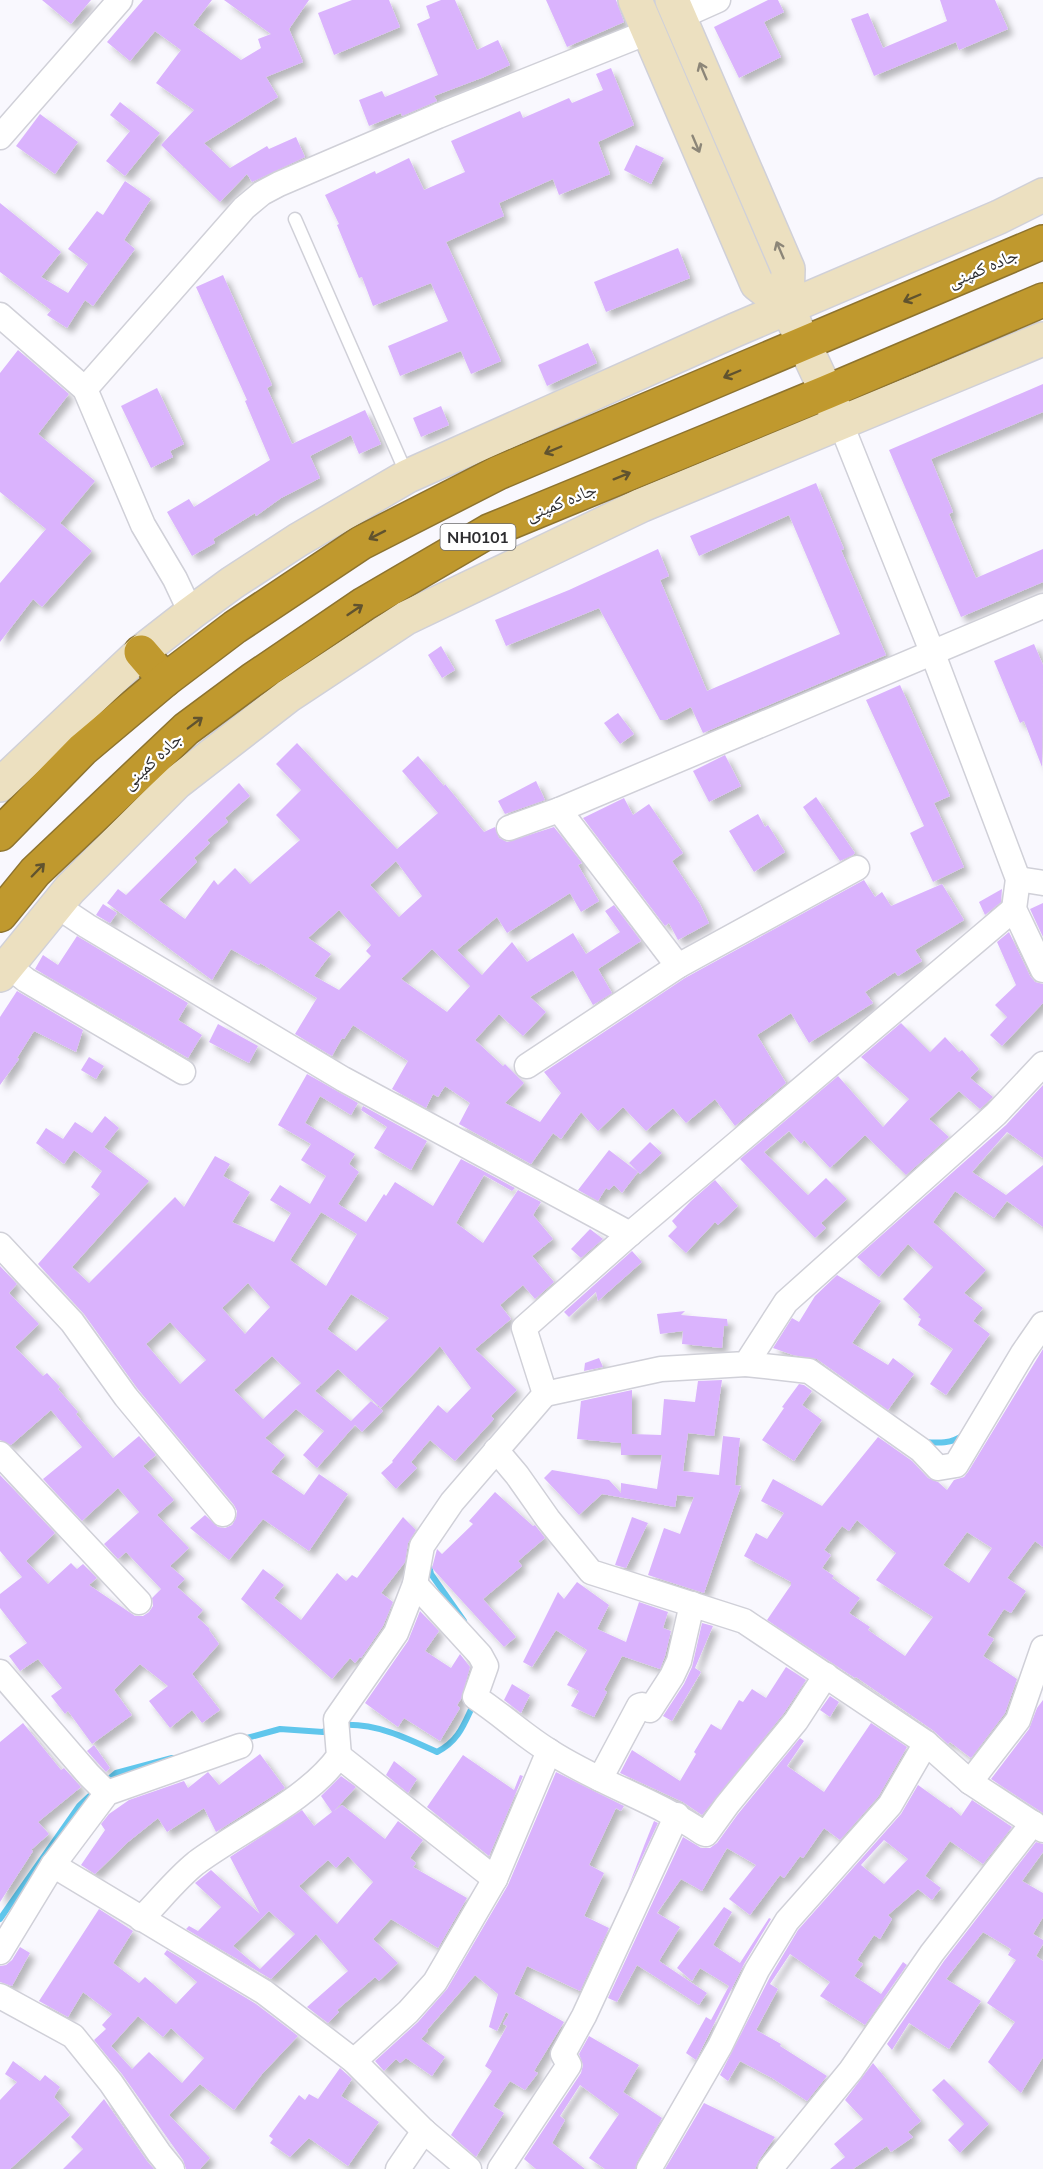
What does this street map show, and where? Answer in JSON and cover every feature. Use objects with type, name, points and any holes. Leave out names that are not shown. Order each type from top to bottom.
[{"type":"highway","name":"جاده کمپنی","points":[[0,834],[83,749],[165,680],[235,627],[361,543],[498,473],[1043,242]]},
{"type":"highway","name":"جاده کمپنی","points":[[0,915],[35,872],[186,729],[252,680],[364,604],[489,531],[1043,300]]},
{"type":"highway","points":[[141,652],[165,680]]},
{"type":"street","points":[[0,137],[120,0]]},
{"type":"street","points":[[635,0],[757,284],[787,307]]},
{"type":"street","points":[[718,0],[676,8],[788,269],[787,307],[841,424],[933,654],[1017,879],[1014,909],[1043,970]]},
{"type":"street","points":[[85,389],[244,208],[262,193],[438,116],[648,32]]},
{"type":"street","points":[[0,785],[141,652],[191,613],[231,583],[298,540],[408,476],[1043,195]]},
{"type":"street","points":[[0,315],[85,389],[143,525],[175,579],[191,613]]},
{"type":"street","points":[[183,1072],[26,980],[3,970],[70,889],[176,783],[288,696],[406,618],[642,505],[1043,339]]},
{"type":"street","points":[[509,828],[559,810],[1043,606]]},
{"type":"street","points":[[559,810],[678,966]]},
{"type":"street","points":[[527,1066],[678,966],[857,868]]},
{"type":"street","points":[[1017,879],[1043,883]]},
{"type":"street","points":[[57,906],[343,1079],[630,1234]]},
{"type":"street","points":[[544,1394],[524,1328],[630,1234],[1014,909]]},
{"type":"street","points":[[746,1364],[786,1302],[996,1114],[1043,1064]]},
{"type":"street","points":[[0,1245],[72,1322],[126,1397],[223,1514]]},
{"type":"street","points":[[141,1919],[195,1864],[294,1797],[329,1770],[339,1756],[336,1719],[396,1633],[415,1584],[422,1546],[452,1502],[544,1394],[661,1369],[746,1364],[809,1371],[921,1450],[938,1468],[956,1465],[984,1416],[1043,1324]]},
{"type":"street","points":[[496,1450],[591,1572],[744,1621],[926,1743],[970,1782],[1038,1826],[932,1953],[851,2070],[770,2169]]},
{"type":"street","points":[[0,1454],[139,1602]]},
{"type":"street","points":[[415,1584],[480,1655],[486,1666],[484,1704],[549,1751],[600,1779],[677,1815],[706,1834],[796,1721],[826,1675]]},
{"type":"street","points":[[600,1779],[639,1706],[642,1705],[650,1710],[672,1676],[679,1661],[692,1604]]},
{"type":"street","points":[[970,1782],[1018,1720],[1043,1648]]},
{"type":"street","points":[[0,1672],[107,1793]]},
{"type":"street","points":[[649,2169],[720,2046],[757,1970],[787,1921],[890,1805],[926,1743]]},
{"type":"street","points":[[0,1952],[53,1865],[107,1793],[240,1746]]},
{"type":"street","points":[[354,2061],[408,2012],[435,1982],[495,1879],[549,1751]]},
{"type":"street","points":[[339,1756],[495,1879]]},
{"type":"street","points":[[500,2169],[569,2065],[563,2054],[584,2016],[677,1815]]},
{"type":"street","points":[[53,1865],[264,1992],[354,2061],[424,2131],[469,2169]]},
{"type":"street","points":[[0,1996],[73,2036],[111,2083],[172,2169]]},
{"type":"street","points":[[398,2169],[424,2131]]},
{"type":"lane","points":[[295,219],[408,476]]},
{"type":"building","points":[[42,0],[91,0],[71,24]]},
{"type":"building","points":[[143,0],[212,0],[193,25],[241,60],[261,48],[258,39],[271,34],[224,0],[309,0],[289,29],[303,62],[266,77],[278,97],[204,143],[230,168],[267,146],[269,149],[296,137],[305,157],[252,182],[247,174],[220,202],[161,145],[194,110],[156,83],[181,50],[155,31],[130,61],[107,42]]},
{"type":"building","points":[[352,0],[389,0],[400,27],[334,55],[318,13]]},
{"type":"building","points":[[441,0],[455,0],[477,50],[498,40],[510,65],[434,96],[437,101],[402,116],[401,113],[369,126],[359,100],[382,91],[385,97],[438,75],[417,24],[430,18],[426,6]]},
{"type":"building","points":[[546,0],[616,0],[624,22],[567,47]]},
{"type":"building","points":[[768,0],[778,0],[784,12],[764,22],[781,57],[739,78],[714,27]]},
{"type":"building","points":[[940,0],[995,0],[1008,29],[959,50],[956,42],[874,76],[851,19],[868,13],[883,48],[947,21]]},
{"type":"building","points":[[611,68],[634,125],[598,142],[610,174],[559,195],[553,179],[499,203],[504,216],[446,242],[501,361],[471,374],[461,351],[400,376],[388,346],[448,321],[431,283],[373,306],[325,195],[375,171],[376,174],[409,158],[424,190],[465,172],[451,141],[520,111],[523,118],[569,98],[572,103],[603,90],[596,74]]},
{"type":"building","points":[[120,102],[160,133],[125,176],[106,161],[130,131],[110,115]]},
{"type":"building","points":[[40,114],[78,142],[55,174],[16,146]]},
{"type":"building","points":[[636,145],[664,158],[651,184],[624,170]]},
{"type":"building","points":[[125,181],[151,199],[124,240],[135,249],[93,306],[85,300],[67,328],[47,315],[51,310],[0,272],[0,203],[61,252],[41,277],[68,293],[88,264],[68,249],[97,211],[103,215]]},
{"type":"building","points":[[678,248],[690,278],[606,312],[594,282]]},
{"type":"building","points":[[223,275],[272,385],[267,388],[292,444],[365,410],[381,444],[359,454],[351,435],[310,456],[320,478],[281,498],[256,516],[255,513],[213,539],[215,543],[192,556],[167,512],[189,499],[194,507],[270,460],[245,401],[247,400],[196,287]]},
{"type":"building","points":[[588,343],[597,363],[547,386],[538,365]]},
{"type":"building","points":[[18,350],[69,394],[38,434],[95,481],[60,523],[92,551],[42,607],[33,599],[0,642],[0,583],[46,529],[0,492],[0,373]]},
{"type":"building","points":[[1043,384],[1043,412],[931,459],[953,512],[949,514],[976,578],[1043,549],[1043,582],[961,617],[889,450]]},
{"type":"building","points":[[157,388],[184,444],[170,451],[173,457],[151,468],[121,406]]},
{"type":"building","points":[[441,406],[449,425],[421,437],[413,418]]},
{"type":"building","points":[[816,483],[844,549],[841,550],[886,655],[703,733],[691,707],[666,720],[660,720],[599,608],[506,646],[495,620],[569,590],[658,549],[669,576],[660,580],[707,691],[840,634],[789,515],[699,556],[690,536]]},
{"type":"building","points":[[1034,644],[1043,665],[1042,767],[1024,721],[1020,723],[994,661]]},
{"type":"building","points":[[441,646],[455,670],[442,678],[428,655]]},
{"type":"building","points":[[900,685],[950,796],[934,803],[964,867],[933,882],[910,833],[924,826],[866,700]]},
{"type":"building","points":[[618,713],[634,734],[620,744],[604,723]]},
{"type":"building","points":[[297,743],[397,849],[438,813],[402,771],[418,756],[444,786],[445,784],[484,832],[495,827],[499,838],[507,842],[554,827],[582,863],[578,865],[599,901],[581,912],[570,893],[507,933],[497,917],[457,950],[482,975],[512,942],[527,962],[573,933],[586,954],[620,932],[605,911],[614,905],[641,941],[598,969],[612,993],[593,1005],[573,970],[530,997],[546,1012],[523,1036],[499,1014],[475,1040],[524,1083],[505,1103],[540,1122],[561,1093],[544,1072],[685,978],[864,880],[875,897],[882,892],[891,906],[942,884],[964,920],[915,950],[922,961],[898,976],[895,972],[865,992],[873,1003],[809,1043],[791,1013],[757,1035],[786,1083],[735,1126],[715,1099],[686,1123],[673,1108],[646,1131],[623,1107],[598,1131],[581,1112],[561,1139],[553,1133],[531,1164],[459,1124],[470,1103],[445,1086],[438,1097],[433,1094],[426,1108],[392,1089],[408,1061],[353,1025],[344,1039],[342,1038],[332,1056],[295,1034],[317,998],[260,963],[259,965],[231,949],[212,980],[107,903],[118,889],[126,895],[239,783],[250,796],[225,818],[228,822],[207,840],[210,843],[194,858],[197,862],[159,900],[185,919],[214,880],[218,885],[235,868],[250,884],[300,840],[276,815],[301,790],[276,764]],"holes":[[[396,861],[422,896],[399,917],[370,885]],[[339,910],[371,945],[366,951],[371,956],[339,990],[314,976],[331,954],[308,938]],[[432,949],[470,986],[447,1012],[401,979]]]},
{"type":"building","points":[[725,755],[741,786],[709,802],[693,771]]},
{"type":"building","points":[[536,781],[545,800],[505,814],[498,801]]},
{"type":"building","points":[[816,797],[855,853],[853,855],[840,861],[803,807]]},
{"type":"building","points":[[624,798],[633,815],[649,804],[683,853],[672,861],[700,904],[709,923],[678,940],[669,923],[665,926],[583,818]]},
{"type":"building","points":[[758,814],[765,827],[768,825],[785,852],[754,872],[729,831]]},
{"type":"building","points":[[1002,889],[1001,902],[985,915],[979,902]]},
{"type":"building","points":[[1043,903],[1043,937],[1030,909]]},
{"type":"building","points":[[103,904],[117,913],[110,923],[96,915]]},
{"type":"building","points":[[1009,932],[1030,976],[1035,982],[1043,984],[1043,1003],[1002,1046],[990,1035],[1007,1017],[995,1005],[1016,985],[997,942]]},
{"type":"building","points":[[77,936],[188,1003],[178,1020],[202,1035],[188,1058],[35,969],[43,955],[58,965]]},
{"type":"building","points":[[17,991],[83,1030],[76,1052],[34,1031],[17,1058],[19,1059],[0,1085],[0,1017]]},
{"type":"building","points":[[901,1023],[930,1052],[945,1037],[959,1052],[962,1050],[979,1069],[970,1078],[993,1097],[980,1109],[959,1091],[929,1119],[949,1137],[906,1175],[865,1135],[830,1168],[804,1140],[801,1144],[789,1131],[764,1152],[808,1195],[826,1178],[847,1199],[821,1223],[826,1228],[815,1238],[740,1159],[838,1076],[883,1127],[909,1099],[861,1057]]},
{"type":"building","points":[[218,1024],[258,1046],[249,1063],[209,1042]]},
{"type":"building","points":[[89,1057],[104,1066],[96,1079],[81,1070]]},
{"type":"building","points":[[307,1074],[358,1103],[351,1115],[320,1096],[305,1123],[355,1154],[349,1164],[359,1172],[338,1204],[366,1222],[384,1194],[386,1196],[395,1182],[433,1206],[461,1159],[515,1188],[512,1191],[484,1175],[456,1223],[483,1243],[518,1190],[541,1202],[533,1215],[553,1239],[532,1256],[554,1282],[535,1299],[523,1285],[500,1305],[511,1319],[475,1349],[517,1390],[491,1416],[494,1419],[455,1461],[430,1440],[411,1462],[417,1468],[396,1489],[381,1473],[393,1462],[438,1405],[447,1413],[471,1388],[440,1346],[381,1408],[338,1369],[315,1391],[351,1421],[371,1401],[383,1411],[362,1432],[355,1425],[317,1468],[303,1455],[324,1431],[296,1409],[265,1438],[285,1455],[271,1472],[304,1495],[319,1474],[348,1494],[309,1551],[263,1519],[229,1560],[190,1528],[205,1515],[218,1527],[225,1528],[232,1525],[237,1511],[234,1505],[137,1388],[84,1314],[38,1264],[100,1194],[91,1187],[102,1171],[74,1150],[64,1164],[36,1143],[46,1128],[63,1139],[75,1122],[92,1133],[105,1116],[119,1128],[104,1147],[149,1181],[72,1267],[89,1283],[175,1197],[184,1207],[215,1156],[230,1164],[223,1176],[250,1192],[232,1222],[274,1242],[291,1213],[270,1200],[280,1185],[310,1204],[326,1176],[301,1160],[311,1144],[278,1125]],"holes":[[[321,1212],[357,1234],[326,1286],[290,1260]],[[248,1283],[270,1307],[245,1334],[222,1308]],[[351,1294],[389,1318],[356,1351],[327,1329]],[[170,1322],[206,1360],[180,1384],[146,1344]],[[272,1356],[301,1383],[263,1419],[234,1390]]]},
{"type":"building","points":[[1043,1085],[1043,1158],[1007,1132],[972,1172],[1006,1195],[1043,1165],[1043,1227],[1007,1201],[994,1218],[955,1191],[933,1222],[986,1270],[964,1293],[983,1308],[973,1321],[990,1334],[946,1395],[930,1384],[953,1349],[918,1325],[920,1315],[903,1299],[933,1267],[908,1244],[879,1277],[857,1257],[1006,1125]]},
{"type":"building","points":[[363,1106],[427,1141],[411,1170],[374,1148],[387,1127],[361,1110]]},
{"type":"building","points":[[650,1142],[662,1153],[640,1174],[629,1163]]},
{"type":"building","points":[[609,1150],[638,1172],[622,1193],[614,1185],[609,1190],[606,1188],[598,1201],[578,1190]]},
{"type":"building","points":[[715,1180],[738,1206],[718,1225],[715,1222],[686,1253],[668,1236],[677,1227],[672,1221]]},
{"type":"building","points":[[590,1229],[603,1239],[581,1258],[571,1249]]},
{"type":"building","points":[[632,1251],[642,1262],[598,1301],[596,1292],[569,1317],[564,1312]]},
{"type":"building","points":[[0,1266],[17,1284],[9,1293],[39,1324],[15,1347],[43,1376],[47,1373],[60,1387],[58,1389],[78,1412],[76,1414],[113,1458],[139,1436],[156,1455],[143,1466],[174,1500],[157,1515],[189,1548],[170,1566],[185,1579],[177,1587],[203,1610],[197,1617],[210,1629],[219,1644],[192,1674],[220,1710],[202,1723],[192,1710],[170,1728],[149,1701],[168,1686],[140,1664],[114,1690],[132,1715],[92,1744],[68,1711],[65,1714],[51,1696],[62,1688],[38,1659],[20,1671],[9,1656],[27,1643],[0,1608],[0,1594],[22,1577],[0,1551],[0,1475],[55,1533],[26,1561],[48,1584],[71,1563],[77,1569],[83,1564],[97,1578],[89,1585],[135,1616],[143,1616],[149,1612],[153,1606],[152,1598],[161,1589],[126,1552],[118,1559],[104,1544],[139,1512],[118,1488],[82,1521],[43,1479],[82,1447],[51,1410],[11,1445],[0,1440]]},
{"type":"building","points":[[837,1275],[881,1301],[852,1343],[888,1365],[893,1358],[914,1374],[888,1410],[817,1359],[793,1355],[773,1348],[792,1318],[799,1322],[815,1296]]},
{"type":"building","points":[[685,1311],[681,1315],[727,1319],[728,1326],[724,1326],[722,1348],[682,1344],[683,1331],[660,1334],[657,1314]]},
{"type":"building","points":[[1043,1349],[1043,1547],[1035,1541],[1007,1578],[1026,1591],[1011,1613],[1004,1609],[987,1635],[994,1639],[983,1656],[1017,1679],[1005,1713],[971,1758],[856,1677],[767,1620],[791,1582],[744,1556],[756,1533],[767,1539],[784,1513],[761,1501],[773,1479],[822,1506],[878,1437],[912,1461],[928,1478],[938,1482],[947,1490],[954,1480],[964,1477]],"holes":[[[857,1520],[896,1553],[876,1580],[933,1617],[905,1656],[868,1630],[870,1627],[849,1613],[860,1598],[822,1568],[831,1555],[824,1550],[842,1526],[849,1531]],[[967,1532],[992,1548],[969,1583],[943,1565]]]},
{"type":"building","points":[[599,1358],[603,1367],[584,1371],[585,1363]]},
{"type":"building","points":[[722,1380],[714,1436],[688,1433],[683,1471],[719,1475],[723,1436],[740,1438],[735,1485],[741,1486],[704,1593],[648,1575],[664,1528],[680,1534],[694,1497],[677,1495],[675,1507],[602,1494],[579,1515],[544,1478],[552,1470],[609,1480],[621,1493],[621,1483],[657,1489],[662,1455],[621,1455],[621,1443],[577,1439],[581,1401],[632,1390],[632,1434],[661,1435],[664,1399],[695,1402],[698,1381]]},
{"type":"building","points":[[799,1384],[812,1391],[802,1405],[822,1420],[794,1461],[762,1440]]},
{"type":"building","points":[[495,1492],[533,1526],[535,1525],[545,1538],[518,1561],[522,1566],[483,1599],[516,1637],[504,1647],[432,1568],[437,1549],[442,1554],[473,1524],[469,1521]]},
{"type":"building","points":[[403,1517],[416,1530],[408,1543],[405,1562],[381,1593],[393,1602],[383,1626],[361,1658],[355,1663],[350,1658],[332,1679],[241,1599],[263,1569],[284,1585],[274,1598],[301,1620],[337,1573],[346,1581],[352,1575],[357,1578]]},
{"type":"building","points":[[632,1517],[648,1523],[626,1568],[615,1565]]},
{"type":"building","points":[[577,1582],[609,1605],[597,1629],[626,1642],[639,1602],[668,1612],[663,1628],[671,1631],[660,1669],[622,1656],[604,1690],[607,1692],[594,1717],[571,1706],[579,1691],[567,1685],[587,1650],[556,1630],[532,1667],[523,1662],[558,1592],[564,1599]]},
{"type":"building","points":[[420,1611],[439,1631],[425,1651],[451,1668],[460,1654],[470,1667],[461,1699],[457,1705],[460,1708],[440,1741],[404,1718],[398,1727],[365,1703],[408,1641]]},
{"type":"building","points":[[702,1623],[713,1626],[695,1668],[701,1672],[672,1721],[663,1716],[692,1667]]},
{"type":"building","points":[[786,1667],[806,1680],[784,1713],[702,1815],[683,1802],[620,1773],[632,1750],[680,1781],[711,1724],[721,1730],[739,1700],[743,1702],[752,1689],[766,1698]]},
{"type":"building","points":[[512,1684],[530,1695],[521,1713],[504,1700]]},
{"type":"building","points":[[830,1696],[839,1702],[830,1717],[820,1710]]},
{"type":"building","points":[[1043,1700],[1043,1813],[991,1779],[1029,1729],[1037,1708]]},
{"type":"building","points":[[23,1723],[61,1770],[64,1768],[81,1787],[38,1822],[49,1834],[31,1850],[33,1851],[0,1902],[0,1742]]},
{"type":"building","points":[[871,1723],[907,1747],[878,1797],[840,1840],[824,1828],[803,1858],[800,1856],[784,1878],[780,1875],[750,1915],[729,1899],[756,1865],[727,1848],[702,1891],[681,1879],[657,1913],[680,1927],[659,1961],[707,1993],[699,2005],[637,1965],[617,2002],[608,1998],[683,1837],[701,1848],[710,1848],[717,1843],[800,1738],[804,1741],[787,1766],[824,1792]]},
{"type":"building","points":[[94,1745],[110,1768],[106,1772],[87,1751]]},
{"type":"building","points":[[260,1754],[285,1788],[216,1832],[204,1808],[167,1832],[158,1818],[128,1842],[95,1874],[81,1865],[105,1830],[101,1824],[109,1814],[129,1800],[184,1781],[188,1788],[208,1772],[219,1785]]},
{"type":"building","points":[[463,1755],[514,1790],[520,1775],[523,1776],[489,1856],[427,1807]]},
{"type":"building","points":[[394,1761],[417,1779],[408,1793],[386,1775]]},
{"type":"building","points":[[556,1772],[624,1806],[621,1811],[616,1808],[589,1865],[604,1873],[584,1916],[609,1928],[580,1991],[527,1966],[514,1994],[564,2022],[534,2071],[538,2073],[525,2090],[510,2081],[493,2106],[504,2113],[476,2157],[451,2135],[492,2071],[485,2066],[507,2026],[503,2024],[509,2014],[506,2012],[497,2031],[489,2027],[498,1994],[475,1975],[427,2030],[421,2039],[445,2057],[432,2076],[406,2058],[400,2063],[396,2059],[384,2071],[375,2061],[418,2022],[447,1989],[508,1885]]},
{"type":"building","points":[[341,1776],[356,1787],[334,1811],[342,1805],[385,1839],[398,1821],[423,1840],[410,1858],[416,1863],[413,1867],[467,1898],[438,1948],[391,1919],[373,1939],[398,1963],[379,1981],[375,1977],[337,2010],[339,2012],[328,2023],[307,2007],[348,1971],[316,1934],[271,1979],[186,1929],[189,1926],[198,1931],[221,1907],[195,1883],[211,1870],[260,1914],[230,1857],[302,1810],[314,1826],[332,1812],[321,1796]],"holes":[[[348,1856],[373,1882],[337,1924],[299,1886],[328,1860],[336,1868]],[[269,1911],[295,1934],[260,1969],[233,1946]]]},
{"type":"building","points":[[918,1785],[961,1816],[972,1800],[1012,1827],[983,1864],[950,1841],[925,1876],[941,1888],[932,1900],[918,1889],[888,1915],[892,1919],[880,1939],[874,1935],[857,1960],[863,1964],[854,1976],[881,1994],[903,1962],[907,1965],[865,2025],[820,1996],[830,1982],[790,1954],[770,1984],[778,1989],[756,2030],[781,2044],[780,2046],[827,2076],[807,2101],[772,2078],[740,2061],[728,2081],[720,2075],[770,1977],[798,1930],[901,1814]],"holes":[[[884,1840],[908,1859],[884,1884],[861,1865]]]},
{"type":"building","points":[[654,1821],[658,1823],[628,1888],[644,1846]]},
{"type":"building","points":[[1036,1842],[1043,1844],[1043,1852],[1022,1881],[1043,1893],[1043,1917],[1033,1934],[1043,1940],[1036,1956],[1043,1961],[1043,2057],[1021,2093],[988,2062],[1015,2022],[987,2003],[1016,1960],[1008,1955],[1011,1949],[983,1932],[946,1979],[981,2001],[949,2049],[909,2023],[892,2050],[887,2044],[944,1961]]},
{"type":"building","points":[[724,1907],[732,1912],[713,1945],[740,1963],[769,1918],[771,1919],[744,1964],[696,2060],[686,2053],[706,2017],[711,2020],[729,1986],[700,1968],[692,1981],[677,1968]]},
{"type":"building","points":[[99,1909],[133,1931],[113,1963],[139,1983],[145,1977],[176,2004],[197,1982],[164,1954],[167,1950],[256,2004],[298,2036],[262,2074],[234,2110],[200,2084],[169,2115],[210,2158],[200,2169],[186,2169],[183,2160],[122,2074],[94,2040],[106,2029],[102,2025],[112,2014],[83,1992],[68,2017],[39,2001]],"holes":[[[138,2016],[163,2037],[171,2028],[204,2058],[182,2083],[149,2052],[132,2069],[111,2046]]]},
{"type":"building","points":[[20,1947],[30,1953],[12,1986],[0,1982],[0,1966],[12,1960]]},
{"type":"building","points":[[589,2036],[639,2065],[623,2092],[662,2118],[635,2169],[605,2169],[589,2158],[619,2114],[580,2085],[560,2116],[565,2120],[552,2143],[585,2169],[536,2169],[524,2159],[581,2073],[583,2065],[579,2054]]},
{"type":"building","points":[[13,2061],[40,2081],[45,2075],[60,2087],[54,2097],[70,2115],[10,2169],[0,2169],[0,2100],[17,2082],[5,2074]]},
{"type":"building","points":[[873,2063],[921,2121],[908,2132],[913,2137],[891,2152],[887,2146],[853,2169],[830,2169],[845,2157],[834,2144],[863,2119],[845,2100]]},
{"type":"building","points":[[340,2068],[352,2079],[341,2096],[379,2122],[348,2166],[309,2138],[290,2157],[270,2143],[273,2139],[269,2136],[299,2095],[305,2100],[309,2094],[318,2099]]},
{"type":"building","points":[[944,2079],[989,2124],[960,2153],[948,2140],[964,2124],[932,2090]]},
{"type":"building","points":[[104,2099],[154,2169],[63,2169],[83,2149],[71,2137]]},
{"type":"building","points":[[704,2103],[775,2137],[755,2169],[665,2169]]},
{"type":"waterway","points":[[924,1442],[940,1443],[963,1435]]},
{"type":"waterway","points":[[428,1561],[431,1574],[464,1621]]},
{"type":"waterway","points":[[342,1725],[379,1729],[437,1752],[456,1737],[474,1703]]},
{"type":"waterway","points":[[243,1739],[280,1729],[323,1732],[332,1726]]},
{"type":"waterway","points":[[104,1783],[116,1773],[172,1758]]},
{"type":"waterway","points":[[0,1919],[79,1806],[96,1790]]}]
